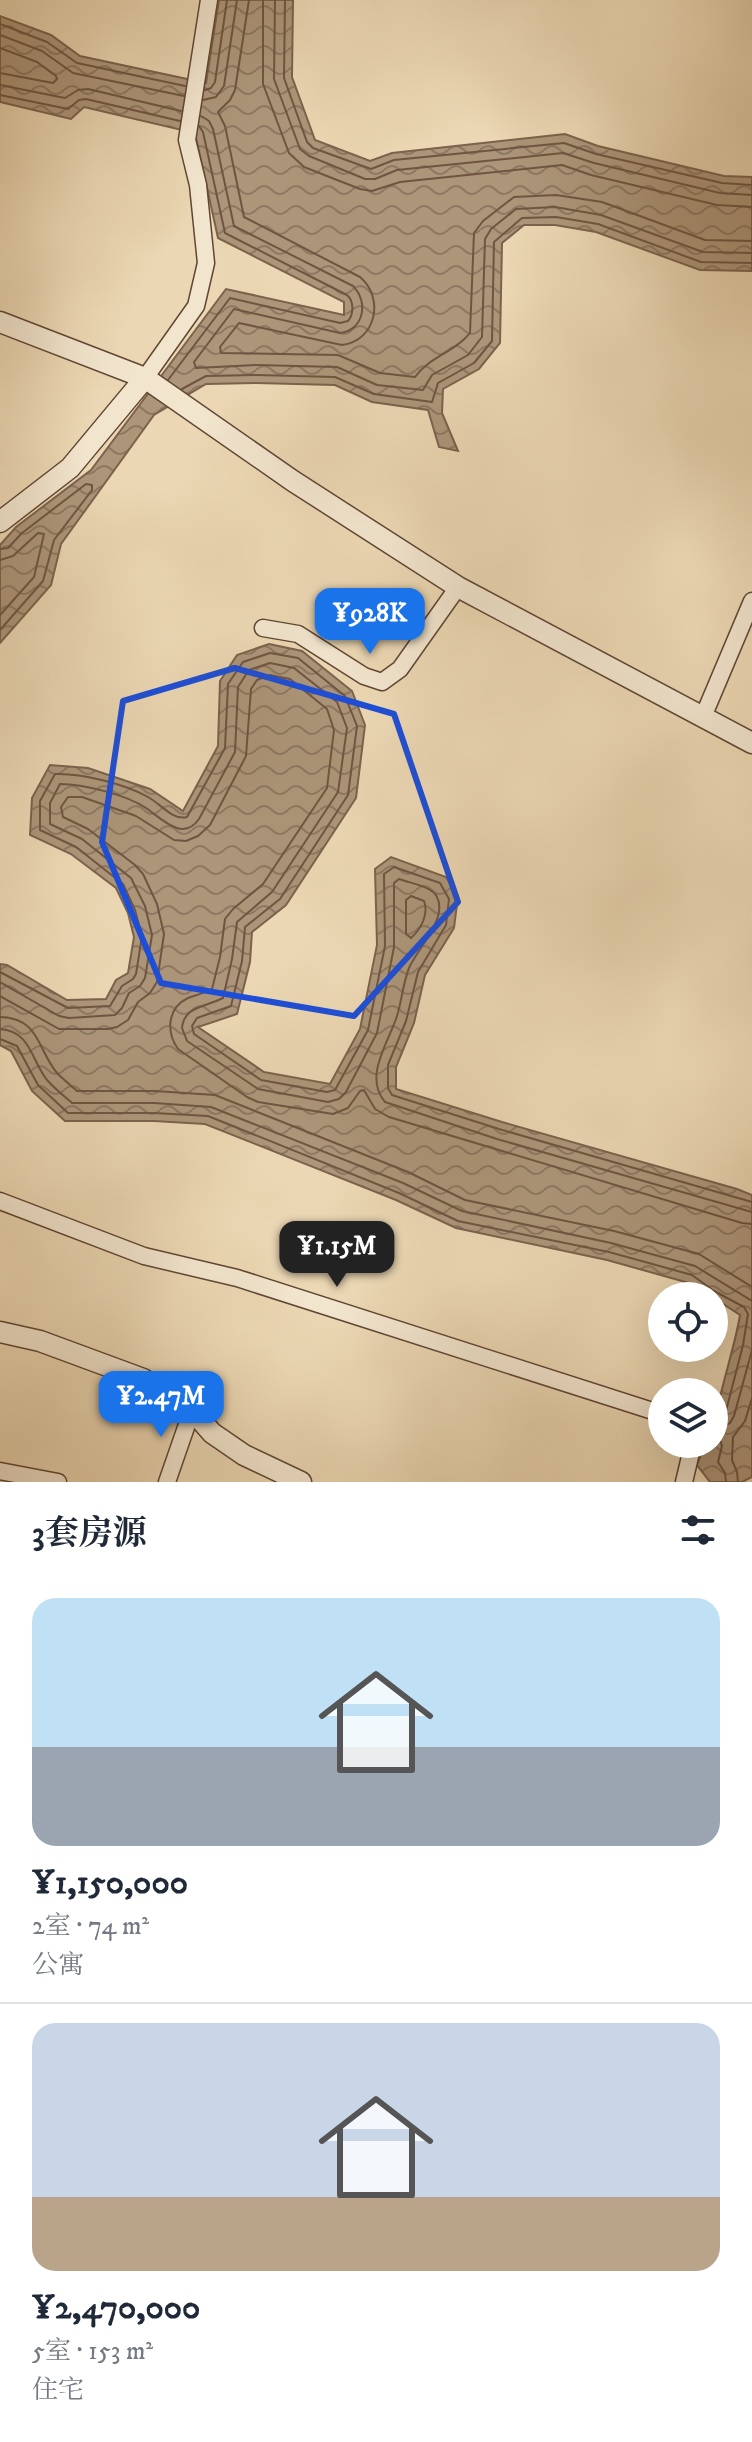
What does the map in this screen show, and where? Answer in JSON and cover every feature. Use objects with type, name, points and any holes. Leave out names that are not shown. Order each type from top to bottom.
[{"type":"street","points":[[0,522],[70,468],[149,381],[196,306],[206,263],[198,185],[187,140],[209,0]]},
{"type":"street","points":[[0,322],[149,381],[293,481],[458,587],[752,743]]},
{"type":"street","points":[[263,628],[298,634],[364,676],[382,682],[400,669],[458,587]]},
{"type":"street","points":[[703,717],[752,601]]},
{"type":"street","points":[[0,1201],[144,1256],[237,1278],[648,1410]]},
{"type":"street","points":[[0,1332],[40,1341],[115,1366],[143,1379],[192,1410],[212,1433],[244,1455],[301,1482]]},
{"type":"street","points":[[167,1482],[192,1410]]},
{"type":"street","points":[[684,1482],[690,1458]]},
{"type":"street","points":[[0,1471],[58,1482]]},
{"type":"highlighted area","points":[[235,668],[394,714],[458,902],[354,1016],[161,983],[102,842],[123,701]]},
{"type":"water","points":[[219,0],[293,0],[292,77],[315,140],[370,161],[392,153],[565,134],[598,146],[724,176],[752,177],[752,271],[700,270],[596,232],[555,225],[524,225],[502,243],[500,343],[479,369],[443,389],[442,413],[458,451],[439,447],[428,410],[372,402],[335,385],[206,384],[154,415],[61,544],[51,585],[0,643],[0,545],[16,527],[91,470],[226,289],[344,315],[344,302],[218,238],[195,133],[84,107],[71,119],[0,102],[0,16],[51,35],[80,56],[206,83]]},
{"type":"water","points":[[269,644],[302,651],[352,691],[365,725],[356,798],[286,905],[252,932],[250,962],[237,1014],[198,1027],[264,1072],[330,1084],[360,1029],[377,945],[375,869],[391,857],[446,877],[458,896],[454,928],[425,975],[414,1023],[396,1067],[396,1089],[752,1195],[752,1477],[742,1482],[710,1482],[697,1465],[700,1458],[728,1458],[728,1378],[725,1378],[740,1315],[728,1307],[728,1282],[685,1282],[607,1260],[456,1228],[396,1200],[205,1124],[65,1121],[32,1091],[11,1051],[0,1045],[0,964],[7,965],[67,1000],[106,999],[116,980],[128,973],[134,937],[128,913],[116,888],[71,854],[30,835],[32,798],[50,765],[88,768],[150,789],[183,811],[218,746],[220,681],[237,655]]}]
